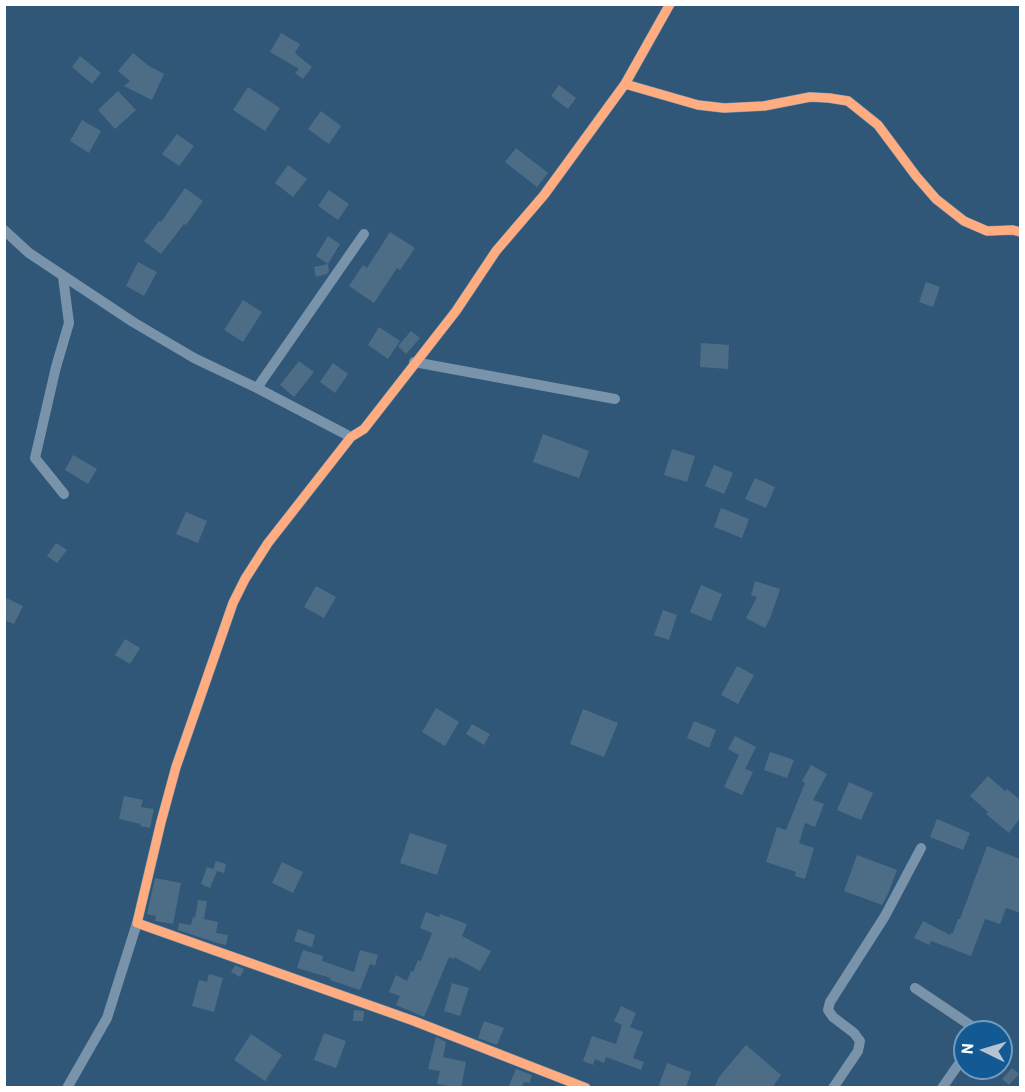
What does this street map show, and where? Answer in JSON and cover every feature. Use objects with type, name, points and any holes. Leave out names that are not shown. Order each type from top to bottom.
[{"type":"street","points":[[67,1088],[107,1018],[137,923],[160,822],[176,767],[233,603],[245,579],[268,543],[351,436],[364,429],[456,311],[496,251],[544,195],[625,84],[670,4]]},
{"type":"street","points":[[625,84],[698,105],[724,108],[764,106],[810,97],[848,100],[878,125],[936,199],[964,221],[987,231],[1020,232]]},
{"type":"street","points":[[4,230],[29,253],[133,322],[194,358],[351,436]]},
{"type":"street","points":[[257,388],[364,234]]},
{"type":"street","points":[[63,277],[69,323],[56,367],[35,458],[64,494]]},
{"type":"street","points":[[414,362],[615,399]]},
{"type":"street","points":[[833,1088],[858,1051],[860,1041],[854,1033],[833,1017],[828,1010],[830,1002],[885,916],[921,848]]},
{"type":"street","points":[[137,923],[414,1021],[586,1088]]},
{"type":"street","points":[[915,987],[963,1020]]},
{"type":"street","points":[[942,1088],[953,1072]]},
{"type":"building","points":[[281,33],[300,44],[295,53],[312,67],[303,79],[295,73],[299,69],[270,52]]},
{"type":"building","points":[[133,53],[164,74],[152,100],[124,86],[130,81],[118,71]]},
{"type":"building","points":[[80,56],[101,73],[92,84],[72,67]]},
{"type":"building","points":[[559,85],[576,98],[568,109],[551,96]]},
{"type":"building","points":[[248,87],[280,108],[265,131],[233,110]]},
{"type":"building","points":[[118,91],[136,110],[115,129],[98,110]]},
{"type":"building","points":[[321,111],[341,126],[329,144],[308,129]]},
{"type":"building","points":[[82,120],[101,131],[89,153],[70,141]]},
{"type":"building","points":[[177,134],[194,146],[179,166],[162,154]]},
{"type":"building","points":[[516,148],[548,173],[537,187],[505,162]]},
{"type":"building","points":[[288,165],[307,179],[293,197],[275,183]]},
{"type":"building","points":[[185,188],[203,201],[161,254],[144,241],[159,221],[161,222]]},
{"type":"building","points":[[329,190],[349,204],[338,220],[318,206]]},
{"type":"building","points":[[390,232],[415,248],[400,270],[397,268],[374,303],[349,286],[363,265],[367,268]]},
{"type":"building","points":[[328,236],[340,244],[328,264],[316,256]]},
{"type":"building","points":[[138,262],[157,272],[144,296],[126,286]]},
{"type":"building","points":[[328,264],[327,274],[316,277],[314,267]]},
{"type":"building","points":[[926,282],[940,287],[933,307],[919,302]]},
{"type":"building","points":[[243,300],[262,312],[243,342],[224,330]]},
{"type":"building","points":[[379,327],[400,341],[388,359],[368,345]]},
{"type":"building","points":[[411,331],[420,338],[406,354],[398,346]]},
{"type":"building","points":[[701,343],[729,345],[728,369],[700,367]]},
{"type":"building","points":[[299,361],[314,372],[294,397],[280,385]]},
{"type":"building","points":[[333,363],[348,374],[335,393],[320,382]]},
{"type":"building","points":[[543,434],[589,451],[579,478],[533,462]]},
{"type":"building","points":[[672,449],[695,456],[687,482],[664,475]]},
{"type":"building","points":[[73,455],[97,469],[88,484],[65,470]]},
{"type":"building","points":[[714,465],[733,473],[724,494],[705,486]]},
{"type":"building","points":[[755,478],[775,487],[766,508],[745,499]]},
{"type":"building","points":[[721,508],[749,519],[742,538],[714,527]]},
{"type":"building","points":[[186,512],[207,521],[198,543],[176,534]]},
{"type":"building","points":[[56,543],[67,550],[57,563],[47,556]]},
{"type":"building","points":[[755,581],[780,589],[765,628],[746,618],[757,597],[751,595]]},
{"type":"building","points":[[701,585],[722,594],[711,621],[690,612]]},
{"type":"building","points":[[316,586],[336,597],[324,618],[304,607]]},
{"type":"building","points":[[4,597],[23,606],[14,624],[4,620]]},
{"type":"building","points":[[663,610],[677,615],[669,640],[654,635]]},
{"type":"building","points":[[125,639],[140,648],[130,664],[115,655]]},
{"type":"building","points":[[737,666],[754,675],[738,704],[721,695]]},
{"type":"building","points":[[436,708],[459,722],[445,746],[422,732]]},
{"type":"building","points":[[583,709],[618,723],[604,757],[570,744]]},
{"type":"building","points":[[694,721],[716,730],[709,748],[687,738]]},
{"type":"building","points":[[472,724],[490,734],[484,745],[466,734]]},
{"type":"building","points":[[735,736],[756,747],[745,769],[753,772],[742,795],[724,787],[739,755],[728,749]]},
{"type":"building","points":[[770,752],[794,760],[787,778],[764,770]]},
{"type":"building","points":[[811,765],[827,774],[813,800],[824,804],[815,827],[805,823],[799,843],[814,848],[805,879],[795,876],[796,872],[766,862],[777,827],[786,830],[805,783],[802,781]]},
{"type":"building","points":[[988,776],[1020,800],[1020,818],[1009,833],[986,814],[988,812],[970,796]]},
{"type":"building","points":[[849,782],[873,793],[861,820],[837,810]]},
{"type":"building","points":[[124,796],[143,800],[141,807],[154,809],[150,828],[119,819]]},
{"type":"building","points":[[937,819],[970,833],[963,850],[930,837]]},
{"type":"building","points":[[410,833],[447,845],[437,875],[400,863]]},
{"type":"building","points":[[987,846],[1020,859],[1020,913],[1006,908],[1000,924],[985,919],[971,956],[931,941],[929,945],[914,938],[923,921],[950,935],[953,933]]},
{"type":"building","points":[[857,855],[897,870],[882,905],[844,891]]},
{"type":"building","points":[[216,861],[226,864],[224,873],[217,871],[210,888],[201,884],[207,867],[213,869]]},
{"type":"building","points":[[282,862],[303,872],[293,893],[272,883]]},
{"type":"building","points":[[155,878],[181,883],[173,924],[155,921],[156,916],[147,914]]},
{"type":"building","points":[[198,900],[207,901],[204,919],[218,922],[216,933],[228,935],[226,945],[178,930],[179,923],[191,925],[193,917],[195,918]]},
{"type":"building","points":[[426,912],[439,917],[440,914],[467,924],[462,936],[491,951],[480,971],[454,957],[454,959],[449,957],[424,1017],[396,1005],[400,996],[389,992],[396,975],[407,981],[418,960],[421,961],[432,933],[420,928]]},
{"type":"building","points":[[298,929],[315,935],[312,947],[294,941]]},
{"type":"building","points":[[303,950],[323,956],[322,961],[354,972],[360,950],[378,955],[375,966],[370,964],[360,990],[297,968]]},
{"type":"building","points":[[235,965],[244,969],[240,977],[231,972]]},
{"type":"building","points":[[209,974],[223,978],[214,1012],[192,1006],[199,980],[207,982]]},
{"type":"building","points":[[452,983],[469,988],[460,1016],[444,1011]]},
{"type":"building","points":[[621,1006],[636,1013],[630,1027],[643,1032],[633,1058],[644,1062],[641,1070],[606,1057],[604,1063],[595,1059],[593,1065],[583,1061],[592,1036],[616,1044],[622,1025],[614,1021]]},
{"type":"building","points":[[354,1010],[364,1011],[363,1021],[353,1021]]},
{"type":"building","points":[[484,1021],[504,1028],[497,1045],[478,1038]]},
{"type":"building","points":[[324,1033],[346,1041],[336,1068],[314,1060]]},
{"type":"building","points":[[251,1034],[282,1055],[265,1081],[234,1060]]},
{"type":"building","points":[[436,1037],[446,1042],[443,1057],[466,1062],[461,1088],[437,1084],[440,1071],[428,1069]]},
{"type":"building","points":[[746,1045],[781,1075],[772,1088],[714,1088],[719,1077]]},
{"type":"building","points":[[667,1063],[691,1072],[686,1088],[666,1088],[659,1085]]},
{"type":"building","points":[[516,1069],[532,1075],[530,1083],[524,1082],[521,1088],[508,1088]]},
{"type":"building","points":[[1013,1069],[1019,1074],[1009,1085],[1003,1080],[1013,1080]]},
{"type":"cycle path","points":[[586,1088],[414,1021],[137,923],[176,767],[233,603],[245,579],[268,543],[351,437],[364,429],[456,311],[496,251],[544,195],[625,84],[670,4]]},
{"type":"cycle path","points":[[625,84],[698,105],[724,108],[764,106],[810,97],[848,101],[878,125],[936,199],[964,221],[987,231],[1020,232]]}]
